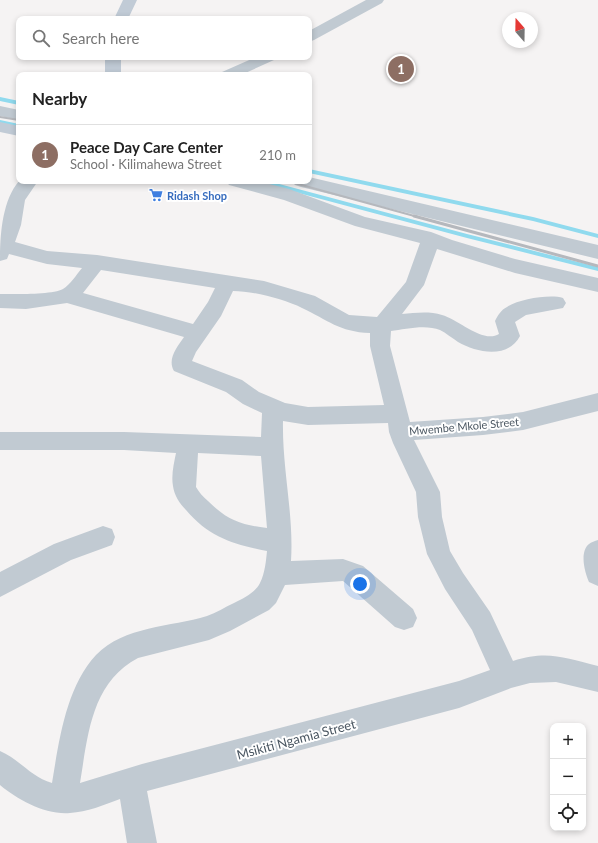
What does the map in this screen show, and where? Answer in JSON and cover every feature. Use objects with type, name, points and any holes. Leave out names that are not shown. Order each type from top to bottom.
[{"type":"street","points":[[123,16],[130,0]]},
{"type":"street","points":[[312,35],[377,0]]},
{"type":"street","points":[[113,60],[113,72]]},
{"type":"street","points":[[235,72],[262,60]]},
{"type":"street","points":[[0,111],[16,114]]},
{"type":"street","points":[[0,127],[16,130]]},
{"type":"street","points":[[26,184],[19,191],[14,205],[13,221],[3,250],[39,256],[96,262],[159,274],[263,288],[314,304],[334,317],[350,323],[381,326],[410,321],[442,322],[468,338],[492,344],[499,344],[506,341],[510,336],[505,321],[508,316],[526,308],[556,303]]},
{"type":"street","points":[[247,184],[289,195],[361,222],[431,239],[445,245],[515,266],[598,285]]},
{"type":"street","points":[[312,184],[598,252]]},
{"type":"street","points":[[431,239],[424,262],[414,284],[381,326],[380,346],[404,443],[428,492],[430,517],[440,554],[454,581],[481,621],[506,676]]},
{"type":"street","points":[[67,296],[80,285],[96,262]]},
{"type":"street","points":[[0,301],[26,302],[67,296],[198,333],[214,310],[226,283]]},
{"type":"street","name":"Mwembe Mkole Street","points":[[198,333],[181,361],[181,365],[234,386],[251,398],[284,412],[308,416],[398,423],[483,426],[523,421],[598,402]]},
{"type":"street","points":[[63,799],[78,722],[87,693],[97,676],[110,659],[126,649],[139,644],[163,637],[185,634],[211,627],[263,601],[272,586],[279,561],[279,541],[272,447],[273,408]]},
{"type":"street","points":[[0,442],[82,441],[272,447]]},
{"type":"street","points":[[188,444],[183,483],[186,494],[209,520],[224,529],[245,536],[279,541]]},
{"type":"street","points":[[0,584],[42,561],[62,553],[76,545],[103,537]]},
{"type":"street","points":[[598,551],[596,553],[598,574]]},
{"type":"street","points":[[276,574],[313,570],[343,570],[354,574],[404,618]]},
{"type":"street","name":"Msikiti Ngamia Street","points":[[0,765],[12,777],[42,794],[63,799],[77,798],[132,781],[262,748],[473,690],[506,676],[539,668],[552,668],[598,679]]},
{"type":"street","points":[[598,679],[598,684]]},
{"type":"street","points":[[132,781],[142,843]]},
{"type":"waterway","points":[[0,99],[16,102]]},
{"type":"waterway","points":[[0,122],[16,125]]},
{"type":"waterway","points":[[312,172],[533,219],[598,236]]},
{"type":"waterway","points":[[272,184],[598,269]]},
{"type":"railway","points":[[0,117],[16,120]]},
{"type":"railway","points":[[298,184],[418,217]]},
{"type":"railway","points":[[414,216],[598,266]]},
{"type":"place","name":"Peace Day Care Center","points":[[401,69]]},
{"type":"place","name":"Ridash Shop","points":[[156,195]]}]
